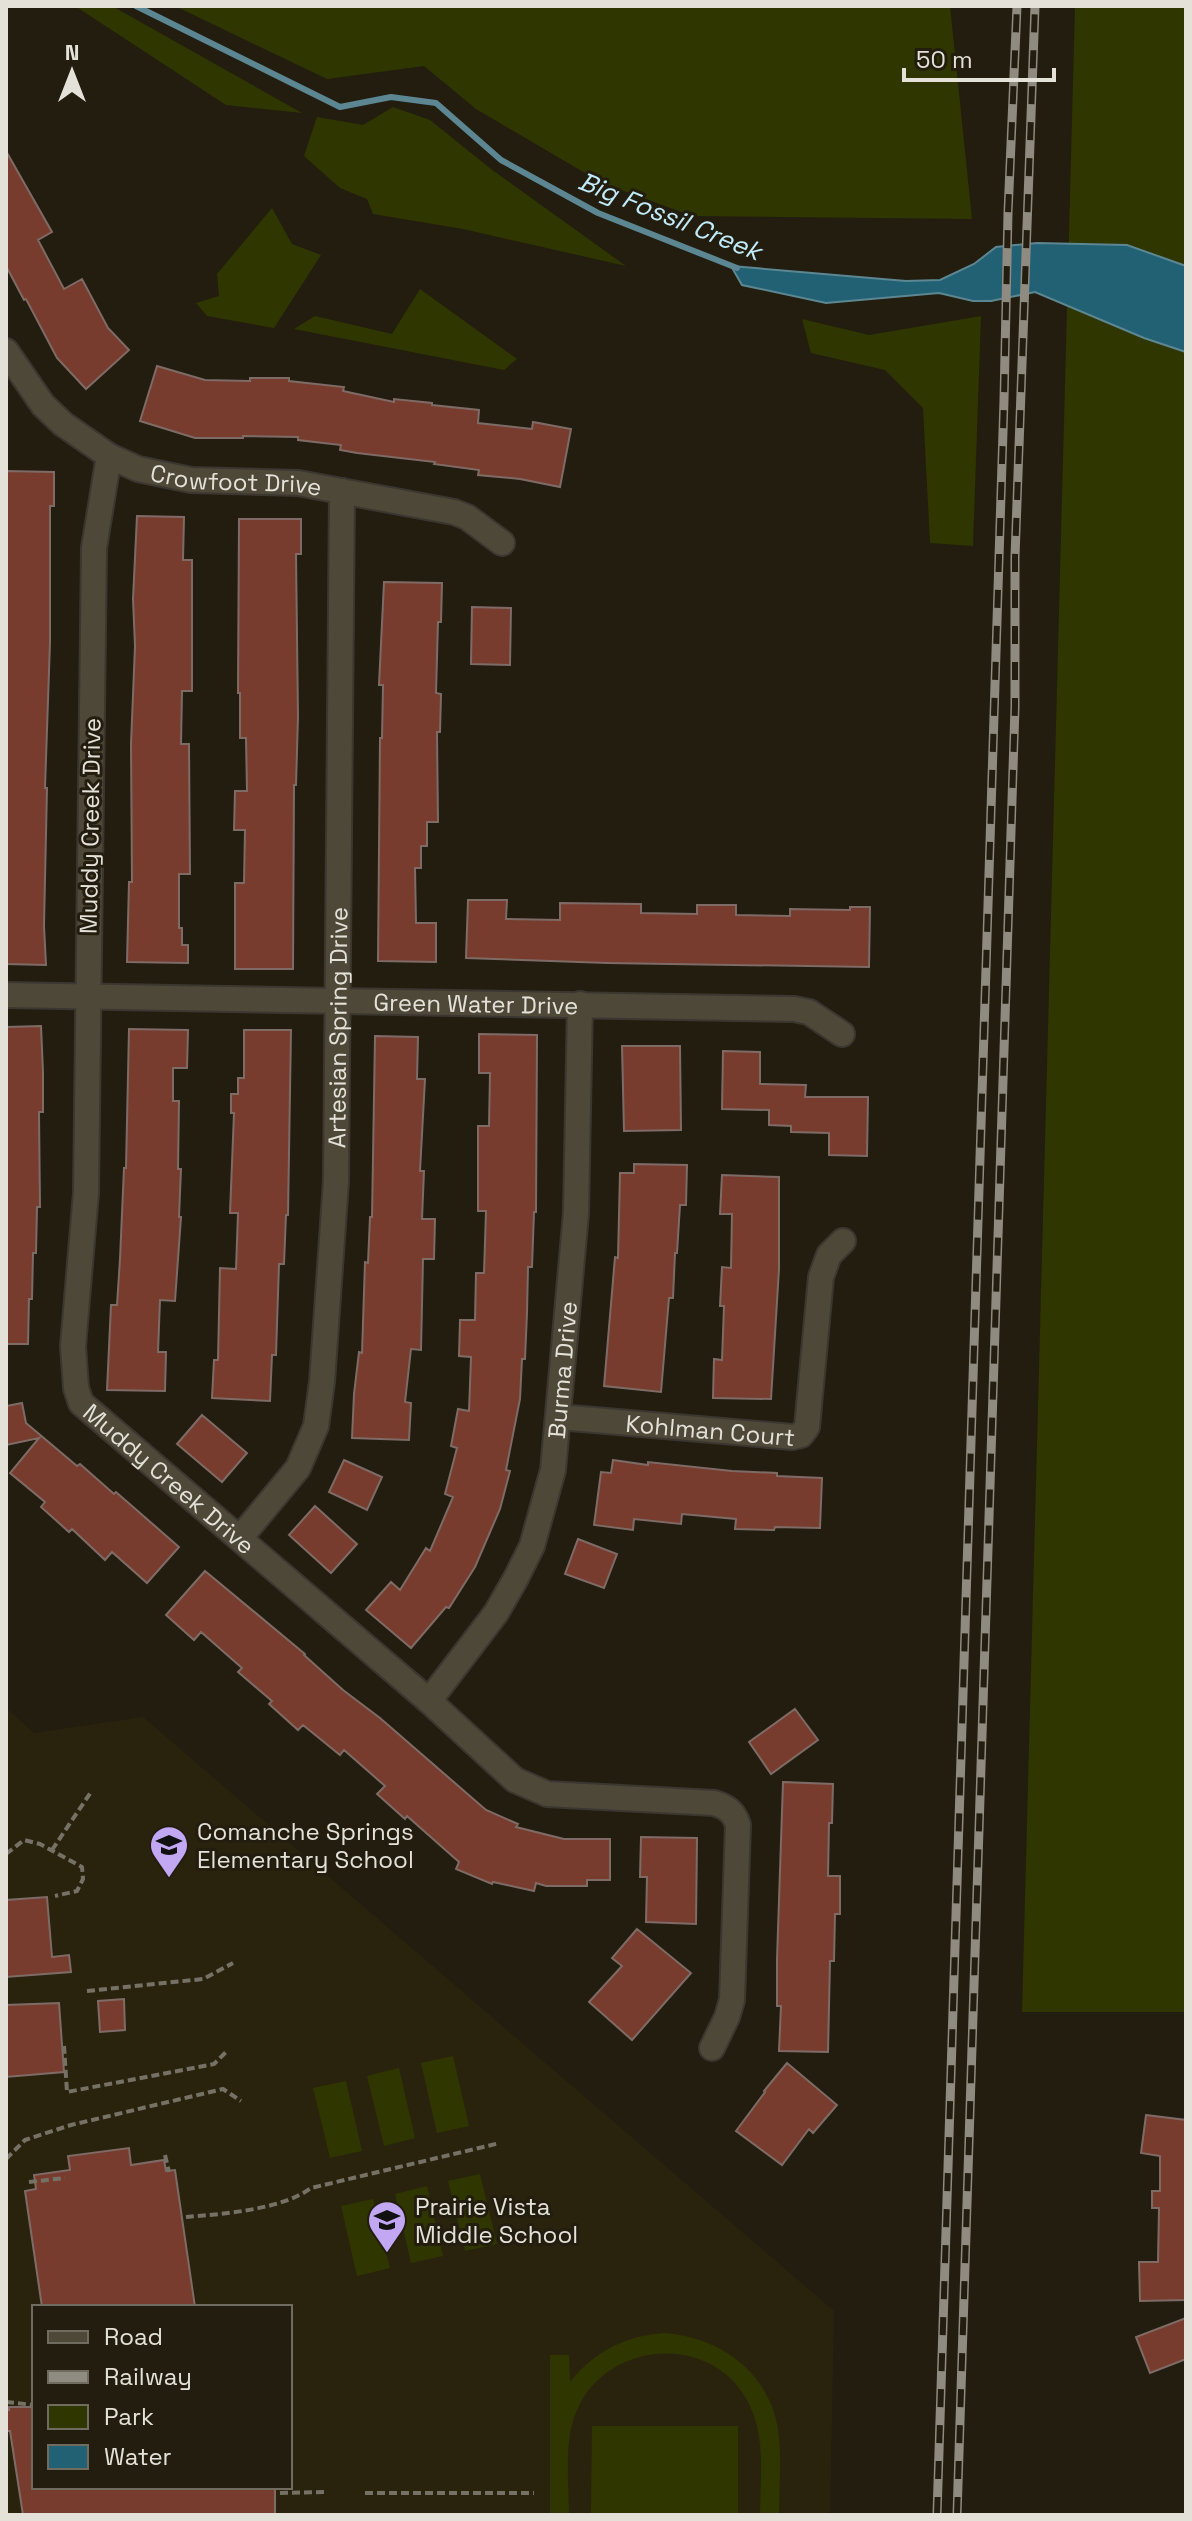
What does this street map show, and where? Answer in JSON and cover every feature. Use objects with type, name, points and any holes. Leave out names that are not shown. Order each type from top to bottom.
[{"type":"street","name":"Crowfoot Drive","points":[[6,351],[43,405],[63,424],[109,456],[138,469],[191,480],[281,481],[454,512],[467,517],[502,543]]},
{"type":"street","name":"Muddy Creek Drive","points":[[109,456],[94,548],[86,1193],[73,1346],[76,1388],[81,1403],[429,1701],[515,1780],[547,1794],[714,1803],[735,1815],[738,1825],[732,2000],[712,2048]]},
{"type":"street","name":"Artesian Spring Drive","points":[[240,1538],[298,1468],[316,1426],[320,1407],[335,1217],[342,491]]},
{"type":"street","name":"Green Water Drive","points":[[6,995],[794,1009],[809,1012],[842,1034]]},
{"type":"street","name":"Burma Drive","points":[[429,1701],[496,1613],[532,1546],[553,1470],[578,1189],[580,1004]]},
{"type":"street","name":"Kohlman Court","points":[[559,1417],[793,1437],[801,1435],[807,1427],[821,1277],[829,1255],[843,1241]]},
{"type":"path","points":[[52,1850],[91,1792]]},
{"type":"path","points":[[6,1854],[24,1840],[40,1844],[82,1867],[83,1879],[77,1891],[55,1896]]},
{"type":"path","points":[[87,1991],[203,1979],[233,1963]]},
{"type":"path","points":[[64,2046],[67,2092],[214,2064],[226,2052]]},
{"type":"path","points":[[6,2159],[25,2140],[71,2125],[223,2089],[241,2101]]},
{"type":"path","points":[[186,2217],[234,2213],[298,2197],[311,2188],[500,2143]]},
{"type":"path","points":[[165,2155],[169,2172]]},
{"type":"path","points":[[29,2182],[65,2178]]},
{"type":"path","points":[[6,2402],[32,2405]]},
{"type":"path","points":[[280,2493],[325,2492]]},
{"type":"path","points":[[365,2493],[534,2493]]},
{"type":"shaded area","name":"Prairie Vista Middle School","points":[[6,1708],[34,1733],[143,1717],[834,2311],[830,2515],[6,2515]]},
{"type":"green space","points":[[75,6],[112,6],[302,113],[226,105]]},
{"type":"green space","points":[[175,6],[950,6],[972,219],[692,216],[602,183],[476,109],[424,66],[327,79]]},
{"type":"green space","points":[[1075,6],[1186,6],[1186,2012],[1022,2012]]},
{"type":"green space","points":[[393,107],[430,120],[491,169],[626,266],[463,229],[373,214],[367,199],[340,188],[304,156],[317,117],[363,125]]},
{"type":"green space","points":[[272,208],[292,244],[321,255],[274,328],[207,316],[196,303],[219,296],[217,274]]},
{"type":"green space","points":[[420,289],[517,359],[504,370],[294,329],[315,316],[392,334]]},
{"type":"green space","points":[[981,316],[973,546],[930,543],[923,408],[885,370],[811,353],[802,319],[869,335]]},
{"type":"green space","points":[[453,2056],[469,2126],[437,2133],[421,2063]]},
{"type":"green space","points":[[399,2068],[415,2138],[384,2146],[367,2076]]},
{"type":"green space","points":[[346,2081],[362,2151],[330,2158],[313,2088]]},
{"type":"green space","points":[[480,2174],[497,2244],[465,2251],[448,2181]]},
{"type":"green space","points":[[427,2186],[443,2256],[411,2263],[395,2194]]},
{"type":"green space","points":[[373,2199],[390,2268],[357,2276],[341,2206]]},
{"type":"green space","points":[[664,2333],[685,2336],[722,2350],[752,2374],[764,2390],[778,2429],[779,2515],[760,2515],[758,2432],[750,2406],[733,2381],[711,2365],[686,2356],[659,2354],[632,2359],[608,2372],[588,2392],[574,2418],[569,2441],[569,2515],[550,2515],[550,2355],[569,2355],[570,2382],[590,2362],[612,2347],[636,2338]]},
{"type":"green space","points":[[592,2426],[738,2426],[738,2515],[591,2515]]},
{"type":"water","points":[[1037,243],[1127,245],[1186,266],[1186,352],[1144,338],[1035,292],[991,301],[973,301],[939,293],[826,303],[742,285],[731,266],[906,281],[940,280],[974,264],[996,247]]},
{"type":"building","points":[[6,151],[52,232],[38,240],[64,289],[82,279],[108,328],[129,350],[86,389],[57,358],[6,266]]},
{"type":"building","points":[[157,366],[205,380],[289,378],[289,381],[344,387],[343,391],[394,402],[394,399],[479,410],[478,423],[532,429],[533,422],[571,429],[560,487],[478,475],[479,470],[435,462],[340,450],[341,445],[298,440],[298,437],[195,438],[140,421]]},
{"type":"building","points":[[6,471],[54,472],[54,506],[50,506],[50,642],[45,788],[46,965],[6,964]]},
{"type":"building","points":[[137,516],[184,517],[183,560],[192,560],[192,691],[182,691],[181,744],[189,744],[190,874],[179,874],[179,928],[182,928],[182,945],[188,945],[188,963],[127,962],[129,882],[132,882],[131,744]]},
{"type":"building","points":[[239,519],[301,519],[301,554],[296,554],[298,717],[294,785],[293,969],[235,969],[235,883],[244,883],[245,830],[234,830],[235,791],[247,791],[246,738],[240,738],[238,693]]},
{"type":"building","points":[[384,582],[442,583],[436,693],[441,694],[440,732],[437,732],[438,822],[427,822],[427,846],[421,846],[421,868],[415,868],[416,923],[436,923],[436,962],[378,961],[383,685],[379,685]]},
{"type":"building","points":[[472,607],[511,608],[510,665],[471,664]]},
{"type":"building","points":[[468,900],[507,900],[506,919],[560,920],[560,903],[641,904],[641,913],[697,914],[697,905],[736,905],[736,915],[790,916],[790,909],[850,910],[850,907],[870,907],[869,967],[466,958]]},
{"type":"building","points":[[41,1026],[43,1112],[39,1112],[40,1207],[37,1207],[28,1344],[6,1344],[6,1027]]},
{"type":"building","points":[[129,1029],[188,1030],[187,1068],[173,1068],[173,1101],[179,1101],[181,1217],[175,1301],[160,1300],[158,1352],[166,1352],[165,1391],[107,1390],[111,1305],[117,1305],[126,1168]]},
{"type":"building","points":[[244,1030],[291,1030],[288,1215],[284,1264],[279,1264],[276,1355],[272,1355],[270,1401],[212,1398],[214,1360],[218,1360],[220,1268],[236,1269],[238,1213],[230,1213],[234,1113],[231,1113],[231,1094],[238,1094],[238,1078],[244,1078]]},
{"type":"building","points":[[479,1034],[537,1035],[536,1212],[532,1267],[528,1267],[525,1359],[522,1359],[520,1399],[506,1470],[510,1471],[500,1509],[475,1567],[449,1608],[446,1607],[411,1648],[366,1610],[391,1582],[400,1590],[426,1548],[430,1551],[453,1497],[445,1494],[457,1448],[451,1446],[458,1409],[469,1411],[471,1357],[459,1356],[460,1320],[475,1320],[476,1273],[484,1273],[486,1211],[478,1211],[478,1126],[489,1126],[490,1073],[479,1073]]},
{"type":"building","points":[[375,1036],[418,1037],[417,1079],[425,1079],[420,1171],[424,1171],[422,1219],[435,1219],[434,1259],[423,1259],[421,1350],[411,1349],[405,1402],[411,1403],[409,1440],[352,1438],[359,1352],[362,1353],[365,1262],[368,1263],[372,1217]]},
{"type":"building","points":[[622,1046],[680,1046],[681,1130],[624,1131]]},
{"type":"building","points":[[723,1051],[760,1052],[760,1084],[806,1085],[805,1097],[868,1097],[867,1156],[829,1155],[829,1133],[791,1132],[791,1126],[769,1125],[769,1110],[722,1109]]},
{"type":"building","points":[[634,1164],[687,1165],[686,1205],[680,1205],[673,1298],[669,1298],[661,1392],[604,1386],[615,1257],[618,1258],[620,1173],[634,1173]]},
{"type":"building","points":[[722,1175],[779,1177],[779,1269],[771,1399],[713,1398],[714,1359],[722,1360],[722,1267],[731,1268],[732,1214],[720,1214]]},
{"type":"building","points":[[22,1403],[26,1423],[77,1466],[80,1464],[114,1494],[116,1492],[179,1547],[147,1583],[112,1552],[105,1560],[72,1529],[69,1532],[41,1507],[45,1502],[10,1473],[39,1438],[6,1445],[6,1406]]},
{"type":"building","points":[[202,1415],[247,1453],[222,1482],[177,1444]]},
{"type":"building","points":[[344,1460],[382,1477],[367,1510],[329,1492]]},
{"type":"building","points":[[613,1460],[822,1478],[820,1528],[735,1529],[736,1519],[682,1514],[681,1524],[634,1519],[633,1530],[594,1525],[601,1472],[611,1473]]},
{"type":"building","points":[[315,1506],[357,1544],[331,1573],[289,1535]]},
{"type":"building","points":[[578,1539],[617,1554],[604,1588],[565,1574]]},
{"type":"building","points":[[205,1571],[486,1810],[518,1824],[516,1827],[564,1839],[610,1839],[610,1880],[587,1880],[587,1886],[546,1886],[536,1883],[534,1891],[492,1884],[456,1869],[459,1862],[377,1794],[385,1786],[344,1750],[340,1755],[303,1725],[298,1730],[269,1704],[272,1701],[238,1672],[242,1668],[201,1632],[194,1640],[166,1615]]},
{"type":"building","points":[[795,1709],[818,1740],[771,1774],[749,1742]]},
{"type":"building","points":[[783,1782],[833,1784],[828,1876],[840,1876],[840,1914],[835,1914],[834,1961],[830,1961],[828,2052],[779,2051],[781,2006],[777,2006],[777,1959]]},
{"type":"building","points":[[641,1837],[697,1838],[696,1924],[646,1922],[647,1877],[640,1877]]},
{"type":"building","points":[[47,1897],[52,1957],[69,1955],[71,1972],[6,1977],[6,1900]]},
{"type":"building","points":[[637,1929],[691,1973],[632,2040],[589,2002],[622,1966],[612,1958]]},
{"type":"building","points":[[124,1999],[125,2030],[100,2032],[98,2001]]},
{"type":"building","points":[[59,2003],[64,2072],[6,2077],[6,2005]]},
{"type":"building","points":[[787,2063],[837,2105],[813,2133],[809,2129],[782,2165],[736,2131]]},
{"type":"building","points":[[1146,2115],[1186,2120],[1186,2300],[1140,2301],[1139,2262],[1158,2262],[1159,2208],[1152,2208],[1152,2191],[1160,2191],[1160,2156],[1141,2153]]},
{"type":"building","points":[[129,2148],[131,2165],[164,2160],[166,2171],[175,2170],[195,2305],[42,2305],[25,2191],[36,2189],[34,2175],[70,2170],[68,2156]]},
{"type":"building","points":[[1186,2318],[1186,2359],[1150,2373],[1136,2337]]},
{"type":"building","points":[[9,2407],[32,2407],[32,2489],[275,2489],[275,2515],[23,2515],[10,2431],[6,2431],[6,2410]]},
{"type":"waterway","name":"Big Fossil Creek","points":[[136,6],[340,107],[391,97],[436,103],[501,160],[598,213],[737,268]]},
{"type":"railway","points":[[937,2515],[1017,6]]},
{"type":"railway","points":[[957,2515],[1015,707],[1015,557],[1035,6]]},
{"type":"place","name":"Comanche Springs Elementary School","points":[[169,1879]]},
{"type":"place","name":"Prairie Vista Middle School","points":[[387,2254]]}]
